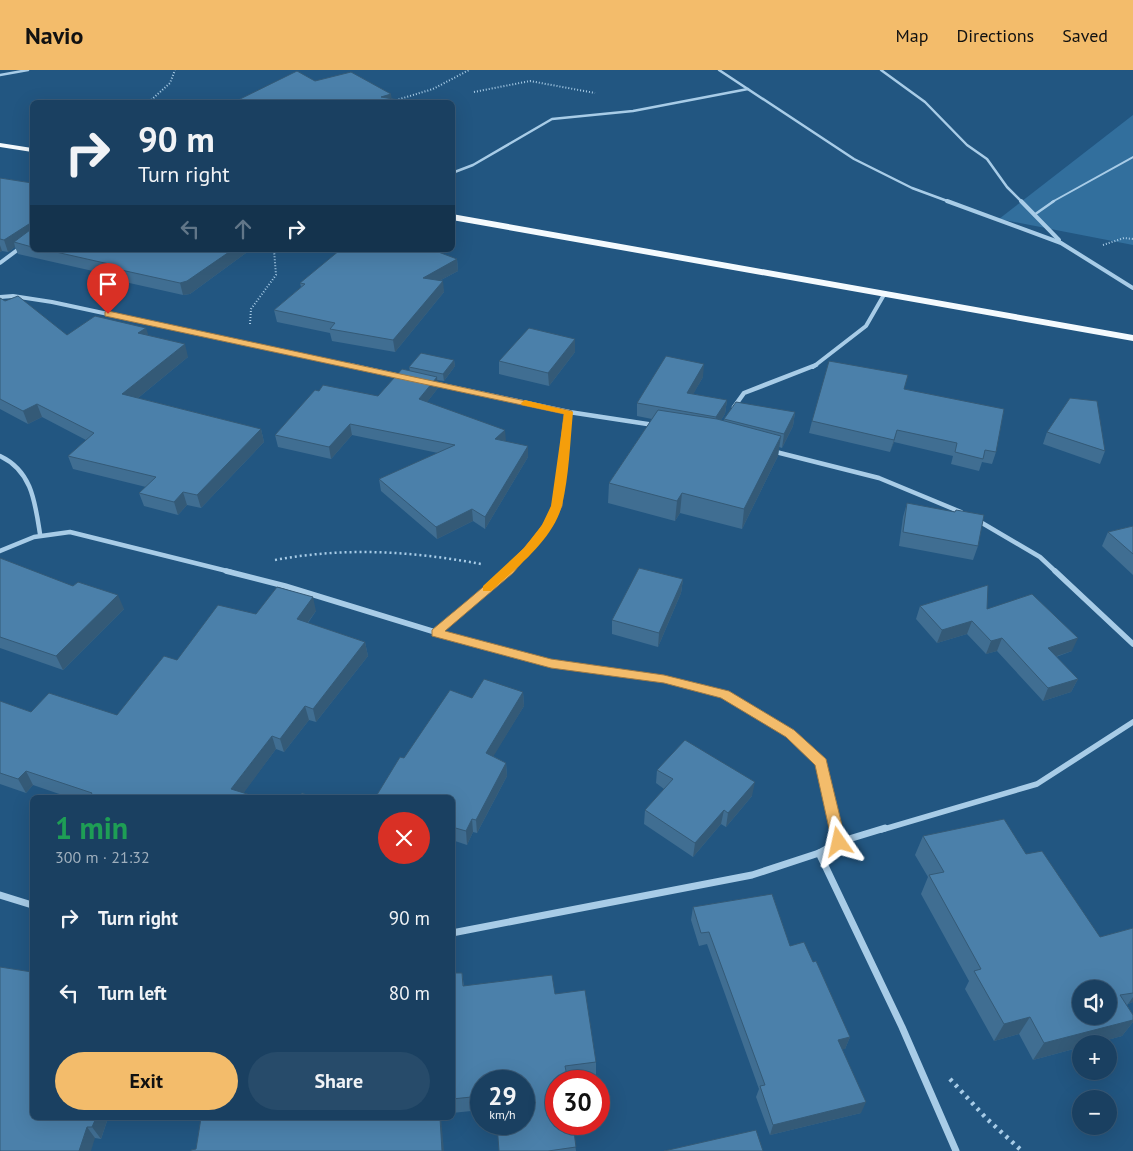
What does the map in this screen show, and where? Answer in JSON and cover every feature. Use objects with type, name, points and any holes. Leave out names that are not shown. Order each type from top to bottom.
[{"type":"highway","points":[[0,145],[30,150]]},
{"type":"highway","points":[[455,218],[885,292],[1133,338]]},
{"type":"street","points":[[0,75],[28,70]]},
{"type":"street","points":[[719,70],[822,140],[880,173],[952,203],[1061,243],[1133,288]]},
{"type":"street","points":[[881,70],[925,102],[967,145],[986,159],[1008,187],[1061,243]]},
{"type":"street","points":[[455,172],[473,165],[552,119],[633,111],[748,89]]},
{"type":"street","points":[[0,263],[30,240]]},
{"type":"street","points":[[730,411],[744,393],[815,366],[840,347],[866,326],[885,292]]},
{"type":"street","points":[[0,297],[13,296],[52,302],[413,379]]},
{"type":"street","points":[[423,381],[569,412],[657,426]]},
{"type":"street","points":[[436,633],[509,570],[547,526],[556,506],[569,412]]},
{"type":"street","points":[[764,448],[879,478],[966,515]]},
{"type":"street","points":[[0,456],[18,467],[28,479],[34,498],[40,534]]},
{"type":"street","points":[[974,519],[1040,557],[1133,644]]},
{"type":"street","points":[[0,550],[15,542],[40,534],[70,532],[227,570],[436,633],[551,664],[664,679],[724,695],[790,733],[821,762],[839,842]]},
{"type":"street","points":[[455,932],[752,875],[819,853],[839,842],[1037,784],[1133,722]]},
{"type":"street","points":[[819,853],[902,1027],[956,1151]]},
{"type":"street","points":[[0,895],[30,904]]},
{"type":"lane","points":[[1034,215],[1064,194],[1133,157]]},
{"type":"path","points":[[151,100],[172,82],[175,70]]},
{"type":"path","points":[[397,100],[433,89],[468,70]]},
{"type":"path","points":[[474,92],[530,81],[549,83],[598,94]]},
{"type":"path","points":[[255,346],[249,314],[276,275],[274,252]]},
{"type":"path","points":[[269,561],[316,552],[375,550],[451,558],[509,570]]},
{"type":"path","points":[[947,1076],[986,1118],[1022,1151]]},
{"type":"shaded area","points":[[1133,115],[1133,245],[999,219]]},
{"type":"building","points":[[297,71],[315,81],[351,72],[391,94],[381,97],[400,100],[238,100]]},
{"type":"building","points":[[0,178],[30,183],[30,225],[4,240],[0,239]]},
{"type":"building","points":[[30,230],[30,246],[14,242]]},
{"type":"building","points":[[56,252],[229,252],[187,281],[180,283],[103,266],[109,264]]},
{"type":"building","points":[[338,252],[438,252],[457,259],[423,278],[443,281],[393,340],[330,329],[335,323],[274,310],[305,284],[300,283]]},
{"type":"building","points":[[18,296],[67,335],[95,316],[146,328],[138,333],[185,344],[122,394],[261,429],[197,495],[183,492],[174,502],[139,493],[156,477],[68,456],[94,433],[37,404],[23,411],[0,399],[0,298],[5,301]]},
{"type":"building","points":[[529,328],[575,339],[548,373],[499,361]]},
{"type":"building","points":[[421,353],[454,360],[443,374],[409,367]]},
{"type":"building","points":[[666,356],[704,364],[687,393],[727,400],[716,417],[637,403]]},
{"type":"building","points":[[829,361],[908,375],[904,389],[1004,409],[996,452],[985,450],[983,459],[955,452],[957,443],[897,430],[894,440],[812,421]]},
{"type":"building","points":[[402,369],[437,377],[419,399],[505,430],[495,439],[528,446],[485,517],[472,509],[436,527],[379,479],[455,445],[350,424],[329,447],[275,435],[315,390],[319,391],[323,385],[378,396]]},
{"type":"building","points":[[1070,398],[1097,401],[1105,451],[1047,432]]},
{"type":"building","points":[[736,402],[795,412],[784,434],[724,419]]},
{"type":"building","points":[[658,410],[717,419],[781,436],[744,509],[682,493],[677,501],[609,483]]},
{"type":"building","points":[[907,503],[955,512],[956,510],[984,515],[978,546],[903,532]]},
{"type":"building","points":[[1133,526],[1133,554],[1108,532]]},
{"type":"building","points":[[0,558],[73,586],[78,582],[118,595],[56,656],[0,637]]},
{"type":"building","points":[[639,568],[683,579],[659,633],[612,620]]},
{"type":"building","points":[[988,585],[987,609],[1032,594],[1078,638],[1048,648],[1078,679],[1048,688],[1002,638],[991,641],[972,621],[942,630],[920,606]]},
{"type":"building","points":[[277,587],[313,597],[297,619],[365,642],[313,709],[305,706],[280,739],[272,736],[231,789],[250,795],[91,795],[92,793],[26,771],[18,779],[0,773],[0,701],[31,712],[49,693],[117,715],[164,656],[177,660],[218,605],[256,614]]},
{"type":"building","points":[[484,679],[523,692],[486,753],[506,763],[476,820],[472,819],[466,831],[455,828],[455,795],[377,795],[400,757],[404,758],[450,690],[472,698]]},
{"type":"building","points":[[685,740],[755,782],[728,813],[724,810],[695,843],[645,810],[673,779],[657,770]]},
{"type":"building","points":[[1004,819],[1026,854],[1042,851],[1100,937],[1133,928],[1133,993],[1120,995],[1133,1015],[1133,1020],[1117,1024],[1117,980],[1072,980],[1072,1025],[1114,1025],[1044,1043],[1030,1017],[1004,1024],[974,971],[981,969],[929,875],[944,872],[923,836]]},
{"type":"building","points":[[772,894],[790,946],[804,942],[813,962],[816,961],[850,1037],[838,1040],[866,1102],[773,1125],[760,1086],[765,1085],[709,932],[701,933],[693,907]]},
{"type":"building","points":[[0,967],[30,972],[30,1120],[95,1120],[92,1127],[87,1127],[79,1151],[0,1151]]},
{"type":"building","points":[[455,973],[462,973],[463,986],[552,975],[555,994],[585,990],[596,1062],[565,1066],[566,1070],[545,1070],[545,1135],[574,1135],[576,1147],[548,1151],[499,1151],[498,1135],[535,1135],[535,1070],[470,1070],[470,1097],[455,1099]]},
{"type":"building","points":[[201,1120],[440,1120],[442,1151],[191,1151],[196,1149]]},
{"type":"building","points":[[756,1130],[763,1151],[664,1151]]},
{"type":"slow traffic","points":[[487,589],[528,551],[547,526],[556,506],[569,412],[525,403]]},
{"type":"route","points":[[108,314],[569,412],[556,506],[547,526],[528,551],[509,570],[436,633],[551,664],[664,679],[724,695],[790,733],[821,762],[839,842]]}]
